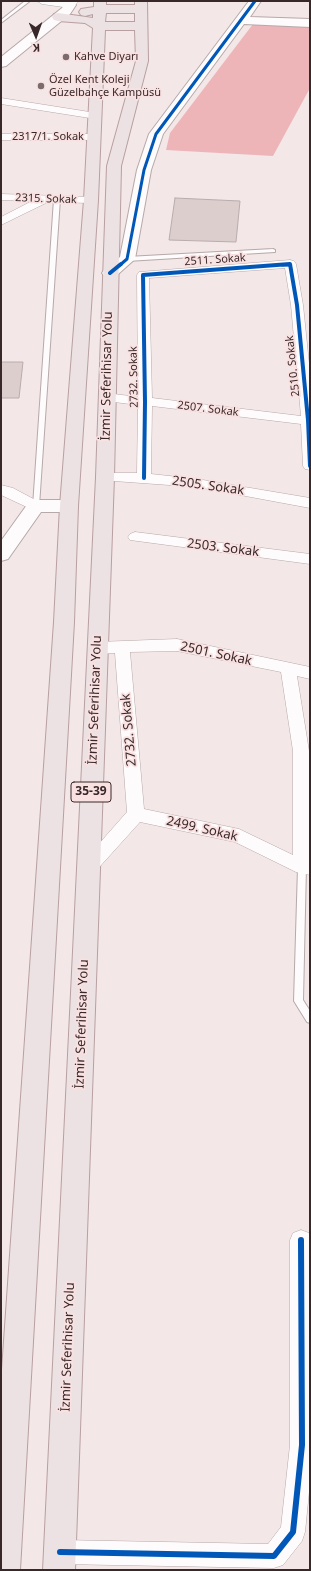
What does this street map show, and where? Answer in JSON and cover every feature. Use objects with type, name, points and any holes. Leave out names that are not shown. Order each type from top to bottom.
[{"type":"main road","points":[[67,8],[88,20],[100,12],[141,12]]},
{"type":"main road","name":"İzmir Seferihisar Yolu","points":[[4,1570],[64,622],[69,506],[91,200],[100,12]]},
{"type":"main road","name":"İzmir Seferihisar Yolu","points":[[60,1561],[105,477],[106,397],[114,166],[142,61],[141,12]]},
{"type":"street","points":[[42,1],[67,8]]},
{"type":"street","points":[[110,273],[127,258],[144,170],[156,134],[255,1]]},
{"type":"street","points":[[1,63],[67,8]]},
{"type":"street","points":[[241,20],[310,23]]},
{"type":"street","points":[[1,101],[95,126]]},
{"type":"street","name":"2317/1. Sokak","points":[[1,137],[95,126]]},
{"type":"street","name":"2315. Sokak","points":[[1,197],[91,200]]},
{"type":"street","points":[[1,222],[45,199]]},
{"type":"street","name":"2511. Sokak","points":[[142,275],[290,264]]},
{"type":"street","name":"2510. Sokak","points":[[290,264],[297,305],[309,420],[310,466]]},
{"type":"street","name":"2732. Sokak","points":[[142,275],[145,402],[144,478]]},
{"type":"street","points":[[297,305],[310,305]]},
{"type":"street","name":"2507. Sokak","points":[[106,397],[309,420]]},
{"type":"street","name":"2505. Sokak","points":[[105,477],[144,478],[198,483],[310,502]]},
{"type":"street","points":[[1,490],[8,491],[36,506],[69,506]]},
{"type":"street","points":[[1,555],[36,506]]},
{"type":"street","name":"2503. Sokak","points":[[135,537],[310,559]]},
{"type":"street","name":"2501. Sokak","points":[[97,648],[177,645],[310,673]]},
{"type":"street","name":"2732. Sokak","points":[[122,647],[136,814]]},
{"type":"street","points":[[288,669],[301,751],[306,868]]},
{"type":"street","points":[[88,868],[136,814]]},
{"type":"street","name":"2499. Sokak","points":[[136,814],[239,836],[306,868]]},
{"type":"street","points":[[60,1561],[274,1556],[293,1532],[302,1445],[302,1240]]},
{"type":"lane","points":[[1,22],[28,1]]},
{"type":"lane","points":[[36,506],[57,199]]},
{"type":"lane","points":[[127,258],[273,251]]},
{"type":"lane","points":[[306,868],[298,1001],[310,1018]]},
{"type":"shaded area","points":[[253,24],[310,27],[310,88],[273,156],[166,150],[170,133]]},
{"type":"building","points":[[175,198],[240,201],[236,242],[169,240]]},
{"type":"building","points":[[1,362],[23,362],[19,398],[1,398]]},
{"type":"cycle path","points":[[110,273],[127,259],[144,170],[156,134],[255,1]]},
{"type":"cycle path","points":[[144,478],[145,402],[143,275],[290,264],[297,305],[308,420],[310,466]]},
{"type":"cycle path","points":[[60,1552],[274,1556],[293,1532],[302,1445],[301,1240]]},
{"type":"place","name":"Kahve Diyarı","points":[[66,57]]},
{"type":"place","name":"Özel Kent Koleji Güzelbahçe Kampüsü","points":[[41,86]]}]
